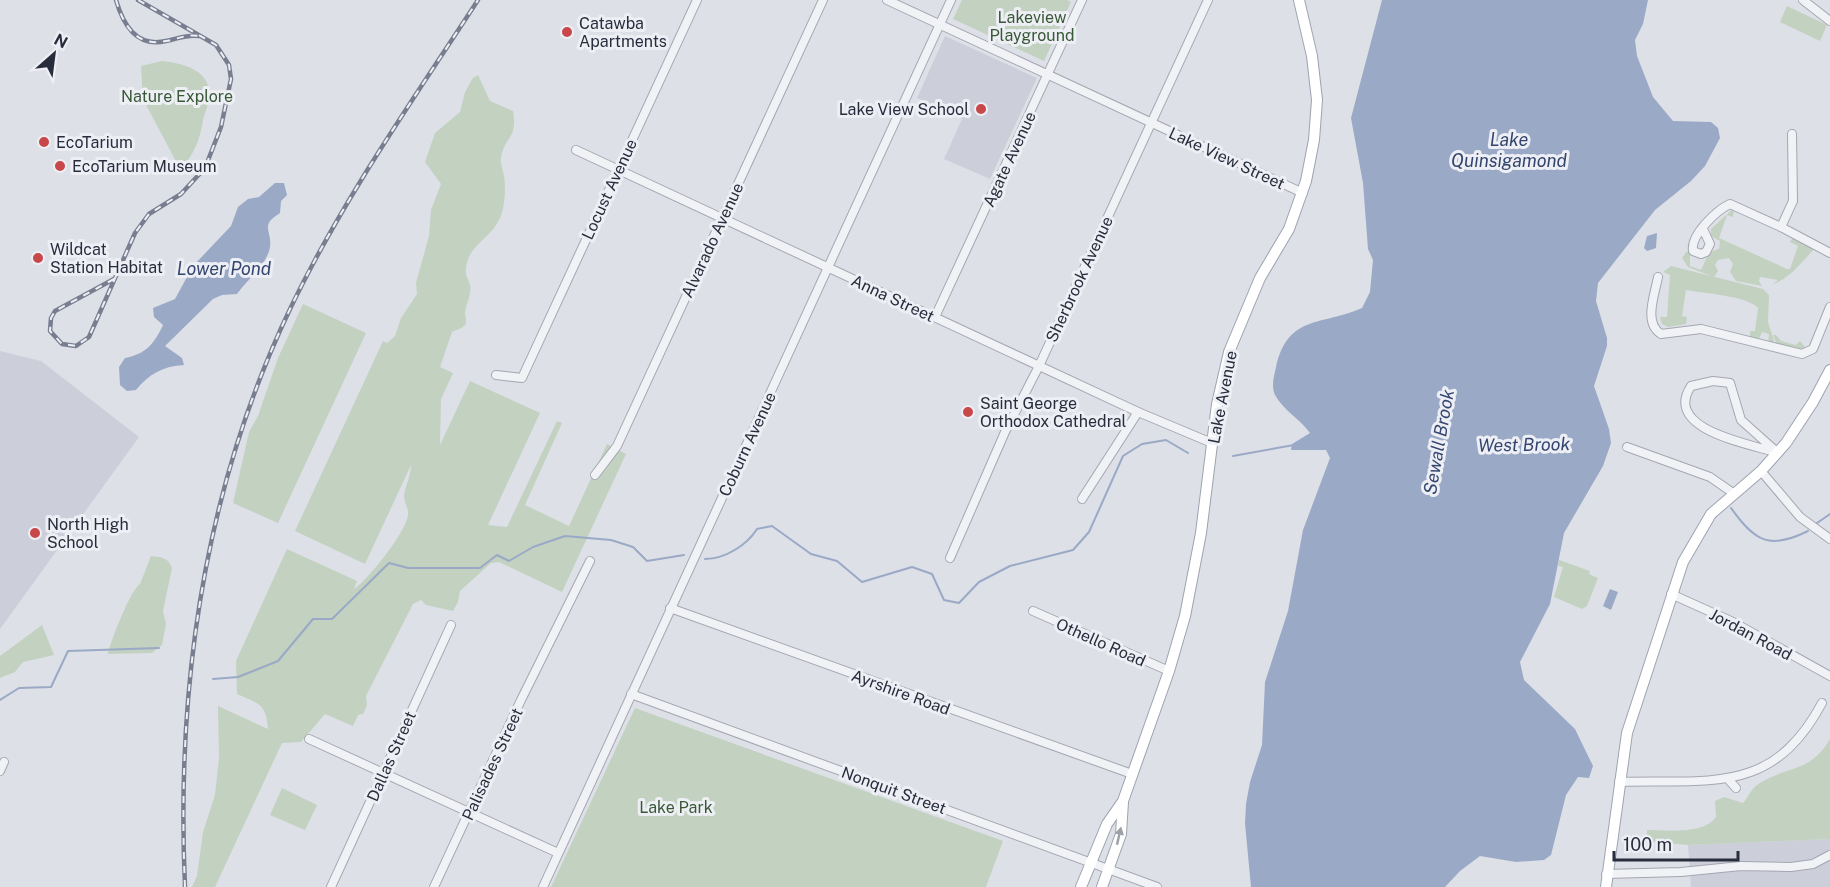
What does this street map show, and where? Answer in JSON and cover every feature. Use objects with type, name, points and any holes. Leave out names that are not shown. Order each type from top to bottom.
[{"type":"main road","name":"Lake Avenue","points":[[1102,887],[1121,834],[1123,801],[1169,671],[1195,576],[1219,393],[1234,339],[1260,278],[1289,229],[1303,193],[1314,140],[1317,100],[1312,56],[1299,0]]},
{"type":"main road","points":[[1606,887],[1619,782],[1630,720],[1671,594],[1696,537],[1711,514],[1761,471],[1778,453],[1801,422],[1829,376]]},
{"type":"main road","name":"Lake Avenue","points":[[1081,887],[1107,824],[1123,801]]},
{"type":"street","name":"Locust Avenue","points":[[496,375],[522,378],[697,0]]},
{"type":"street","name":"Alvarado Avenue","points":[[595,475],[617,446],[823,0]]},
{"type":"street","points":[[887,0],[1048,76]]},
{"type":"street","name":"Coburn Avenue","points":[[543,887],[951,0]]},
{"type":"street","name":"Agate Avenue","points":[[935,317],[1082,0]]},
{"type":"street","name":"Sherbrook Avenue","points":[[950,558],[1005,432],[1039,366],[1208,0]]},
{"type":"street","points":[[1803,0],[1830,21]]},
{"type":"street","name":"Lake View Street","points":[[1048,76],[1303,193]]},
{"type":"street","points":[[1781,227],[1793,201],[1792,134]]},
{"type":"street","name":"Anna Street","points":[[576,150],[1138,412],[1212,443]]},
{"type":"street","points":[[1703,229],[1730,204],[1830,253]]},
{"type":"street","points":[[1658,277],[1651,316],[1654,329],[1661,334],[1701,329],[1802,354],[1813,349],[1830,307]]},
{"type":"street","points":[[1713,381],[1730,383],[1741,420],[1778,453],[1703,429],[1689,413],[1686,396],[1691,386],[1713,381]]},
{"type":"street","points":[[1082,499],[1138,412]]},
{"type":"street","points":[[1627,447],[1710,477],[1733,493]]},
{"type":"street","points":[[1761,471],[1800,517],[1830,539]]},
{"type":"street","name":"Palisades Street","points":[[434,887],[590,561]]},
{"type":"street","name":"Jordan Road","points":[[1671,594],[1733,622],[1830,676]]},
{"type":"street","name":"Ayrshire Road","points":[[670,608],[1132,774]]},
{"type":"street","name":"Othello Road","points":[[1034,611],[1169,671]]},
{"type":"street","name":"Dallas Street","points":[[331,887],[451,625]]},
{"type":"street","name":"Nonquit Street","points":[[631,694],[1157,887]]},
{"type":"street","points":[[1619,782],[1728,779],[1752,773],[1792,747],[1805,734],[1822,703]]},
{"type":"street","points":[[309,739],[385,772],[558,854]]},
{"type":"street","points":[[1728,779],[1736,788]]},
{"type":"street","points":[[1606,874],[1682,872],[1741,866],[1791,867],[1813,864],[1830,855]]},
{"type":"shaded area","name":"Lake View School","points":[[945,36],[1037,78],[990,179],[944,159],[962,119],[917,98]]},
{"type":"shaded area","name":"North High School","points":[[0,351],[41,361],[139,437],[0,629]]},
{"type":"shaded area","points":[[1830,839],[1830,887],[1691,887],[1688,845]]},
{"type":"green space","name":"Lakeview Playground","points":[[962,0],[1067,0],[1071,2],[1044,61],[953,19]]},
{"type":"green space","points":[[1787,6],[1827,25],[1820,41],[1780,22]]},
{"type":"green space","name":"Nature Explore","points":[[162,61],[186,66],[201,74],[209,88],[208,102],[198,140],[193,153],[180,169],[143,99],[141,66]]},
{"type":"green space","points":[[478,75],[490,101],[513,111],[514,127],[501,158],[505,187],[501,215],[491,232],[475,247],[468,260],[466,273],[470,295],[465,313],[466,323],[452,332],[440,367],[453,373],[441,399],[440,445],[470,381],[540,413],[488,525],[507,527],[557,421],[562,423],[525,505],[569,526],[607,444],[626,454],[562,592],[499,562],[491,563],[460,591],[453,611],[426,605],[421,600],[413,604],[366,696],[367,705],[363,714],[358,715],[353,726],[325,714],[301,742],[282,743],[215,887],[192,887],[197,876],[203,832],[215,795],[219,758],[218,706],[268,729],[263,709],[237,694],[236,661],[287,549],[357,581],[354,589],[386,554],[406,521],[408,512],[404,496],[411,465],[365,564],[295,531],[383,341],[387,343],[395,336],[401,318],[417,294],[416,283],[429,236],[431,210],[441,184],[425,162],[435,133],[460,112],[465,92],[473,78]]},
{"type":"green space","points":[[1734,208],[1733,217],[1727,215],[1719,238],[1787,269],[1790,269],[1798,246],[1790,242],[1794,236],[1815,248],[1790,274],[1772,285],[1778,280],[1760,277],[1759,281],[1762,286],[1736,281],[1730,272],[1733,264],[1729,258],[1718,260],[1715,265],[1718,271],[1714,277],[1688,267],[1682,258],[1686,252],[1690,251],[1690,266],[1701,270],[1709,254],[1719,249],[1720,241],[1711,236],[1711,229]]},
{"type":"green space","points":[[1671,266],[1763,289],[1769,295],[1768,322],[1775,344],[1768,342],[1769,334],[1762,332],[1759,339],[1750,337],[1750,331],[1755,331],[1758,308],[1745,301],[1724,296],[1686,290],[1682,316],[1687,317],[1686,324],[1668,327],[1662,324],[1660,317],[1667,317],[1670,275],[1663,272]]},
{"type":"green space","points":[[303,304],[366,333],[278,523],[233,503],[249,432],[258,416],[278,358]]},
{"type":"green space","points":[[1773,335],[1781,341],[1796,345],[1800,341],[1805,347],[1798,351],[1777,345]]},
{"type":"green space","points":[[151,556],[167,560],[172,568],[163,611],[166,624],[162,645],[152,653],[108,654],[121,616],[131,595],[140,584]]},
{"type":"green space","points":[[1559,560],[1590,571],[1589,574],[1598,578],[1587,606],[1582,609],[1554,597],[1563,567],[1558,566]]},
{"type":"green space","points":[[42,625],[54,655],[23,662],[15,672],[0,678],[0,656]]},
{"type":"green space","name":"Lake Park","points":[[635,708],[1003,841],[986,887],[551,887]]},
{"type":"green space","points":[[1830,739],[1830,839],[1688,845],[1647,841],[1647,830],[1684,830],[1703,827],[1716,817],[1715,801],[1724,797],[1743,803],[1757,785],[1806,764],[1822,750]]},
{"type":"green space","points":[[282,788],[317,805],[305,830],[270,815]]},
{"type":"water","name":"Lake Quinsigamond","points":[[1382,0],[1648,0],[1643,24],[1635,40],[1637,56],[1653,97],[1673,121],[1711,122],[1718,128],[1720,138],[1705,166],[1691,181],[1655,210],[1598,283],[1596,301],[1607,338],[1607,346],[1594,386],[1609,429],[1611,443],[1603,466],[1564,533],[1550,604],[1520,662],[1524,680],[1575,729],[1593,766],[1589,778],[1578,777],[1566,795],[1551,855],[1544,860],[1516,862],[1480,856],[1460,871],[1445,887],[1251,887],[1245,823],[1246,804],[1250,782],[1262,745],[1265,682],[1288,611],[1303,530],[1330,458],[1326,450],[1291,450],[1292,444],[1310,433],[1278,400],[1274,392],[1274,377],[1282,350],[1289,338],[1298,330],[1308,324],[1362,308],[1370,292],[1373,260],[1368,249],[1363,183],[1351,118]]},
{"type":"water","name":"Lower Pond","points":[[275,183],[284,183],[287,195],[281,201],[280,213],[269,222],[270,244],[264,262],[237,294],[222,295],[213,299],[165,346],[182,358],[184,365],[163,369],[151,375],[136,390],[127,391],[120,385],[119,367],[125,358],[144,351],[160,332],[163,325],[154,317],[153,308],[175,299],[193,266],[231,226],[238,207],[248,199],[259,197]]},
{"type":"water","points":[[1657,233],[1656,248],[1647,251],[1644,248],[1647,236]]},
{"type":"water","points":[[1610,589],[1618,592],[1611,610],[1603,606]]},
{"type":"waterway","points":[[705,559],[728,554],[741,546],[757,529],[772,526],[811,554],[837,561],[862,582],[912,567],[932,574],[944,600],[959,603],[979,582],[1010,566],[1073,550],[1089,532],[1123,456],[1142,444],[1166,440],[1188,453]]},
{"type":"waterway","points":[[1233,456],[1294,445]]},
{"type":"waterway","name":"West Brook","points":[[1731,508],[1748,529],[1764,539],[1783,540],[1808,531]]},
{"type":"waterway","name":"West Brook","points":[[1817,523],[1830,514]]},
{"type":"waterway","points":[[213,679],[238,677],[278,661],[313,619],[332,619],[389,563],[408,568],[480,568],[497,555],[509,561],[533,547],[565,536],[611,540],[633,547],[647,561],[684,555]]},
{"type":"waterway","points":[[0,700],[19,688],[51,687],[68,651],[159,648]]},
{"type":"railway","points":[[116,0],[132,32],[147,41],[156,42],[199,36]]},
{"type":"railway","points":[[114,279],[55,311],[51,318],[50,331],[62,344],[76,346],[89,337],[135,233],[149,214],[181,194],[205,168],[221,127],[231,79],[229,65],[216,45],[138,0]]},
{"type":"railway","points":[[185,887],[183,812],[192,664],[202,590],[217,518],[236,446],[261,376],[311,267],[380,150],[478,0]]},
{"type":"place","name":"Catawba Apartments","points":[[567,32]]},
{"type":"place","name":"Lake View School","points":[[981,109]]},
{"type":"place","name":"EcoTarium","points":[[44,142]]},
{"type":"place","name":"EcoTarium Museum","points":[[60,166]]},
{"type":"place","name":"Wildcat Station Habitat","points":[[38,258]]},
{"type":"place","name":"Saint George Orthodox Cathedral","points":[[968,412]]},
{"type":"place","name":"North High School","points":[[35,533]]},
{"type":"water label","name":"Sewall Brook","points":[[1439,442]]}]
